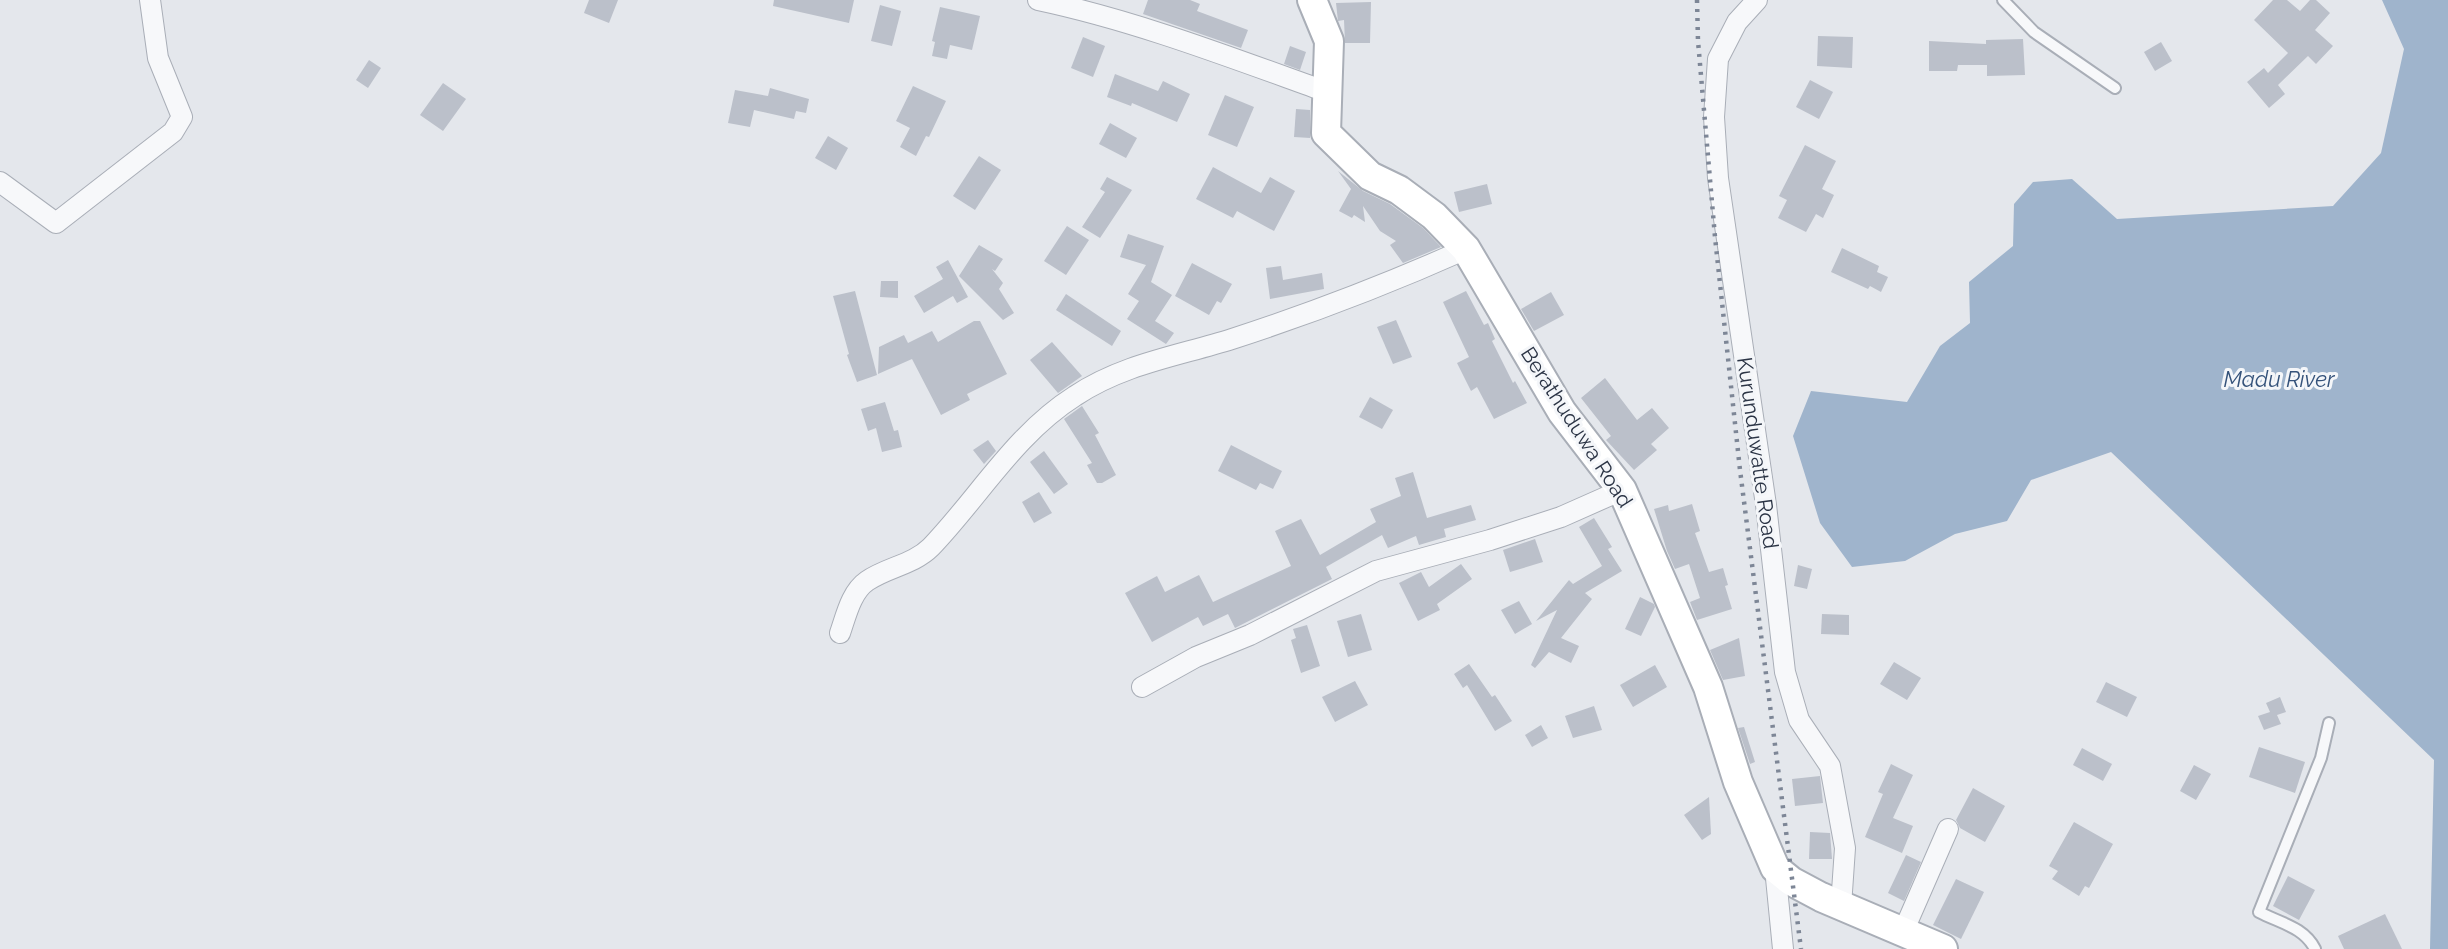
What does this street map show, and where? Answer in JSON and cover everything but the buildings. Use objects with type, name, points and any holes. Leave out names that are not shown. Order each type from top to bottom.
[{"type":"street","points":[[0,182],[56,223],[173,132],[182,117],[158,58],[150,0]]},
{"type":"street","points":[[1038,0],[1074,8],[1197,45],[1327,92]]},
{"type":"street","name":"Berathuduwa Road","points":[[1312,0],[1329,41],[1326,133],[1370,176],[1399,190],[1434,216],[1466,249],[1562,412],[1622,490],[1708,687],[1738,782],[1775,868]]},
{"type":"street","name":"Kurunduwatte Road","points":[[1757,0],[1737,22],[1718,59],[1714,117],[1718,178],[1766,505],[1785,672],[1799,720],[1830,766],[1845,848],[1841,906]]},
{"type":"street","points":[[840,633],[850,602],[866,582],[909,562],[929,549],[1006,457],[1044,420],[1072,397],[1097,382],[1132,366],[1232,339],[1327,306],[1393,282],[1466,249]]},
{"type":"street","points":[[1142,687],[1196,657],[1250,635],[1376,571],[1490,540],[1561,517],[1622,490]]},
{"type":"street","points":[[1903,932],[1948,829]]},
{"type":"street","points":[[1775,868],[1791,881],[1841,906],[1943,949]]},
{"type":"street","points":[[1775,868],[1783,949]]},
{"type":"lane","points":[[2003,0],[2034,32],[2115,88]]},
{"type":"lane","points":[[2315,949],[2310,939],[2293,927],[2259,912],[2321,758],[2330,723]]},
{"type":"water","name":"Madu River","points":[[2382,0],[2448,0],[2448,949],[2430,949],[2434,760],[2111,452],[2031,480],[2007,521],[1955,534],[1905,561],[1852,567],[1820,523],[1793,436],[1811,391],[1907,402],[1940,346],[1970,323],[1969,282],[2013,246],[2014,204],[2033,182],[2072,179],[2117,219],[2333,206],[2381,153],[2404,49]]},
{"type":"railway","points":[[1697,0],[1698,41],[1715,237],[1740,470],[1801,949]]}]
